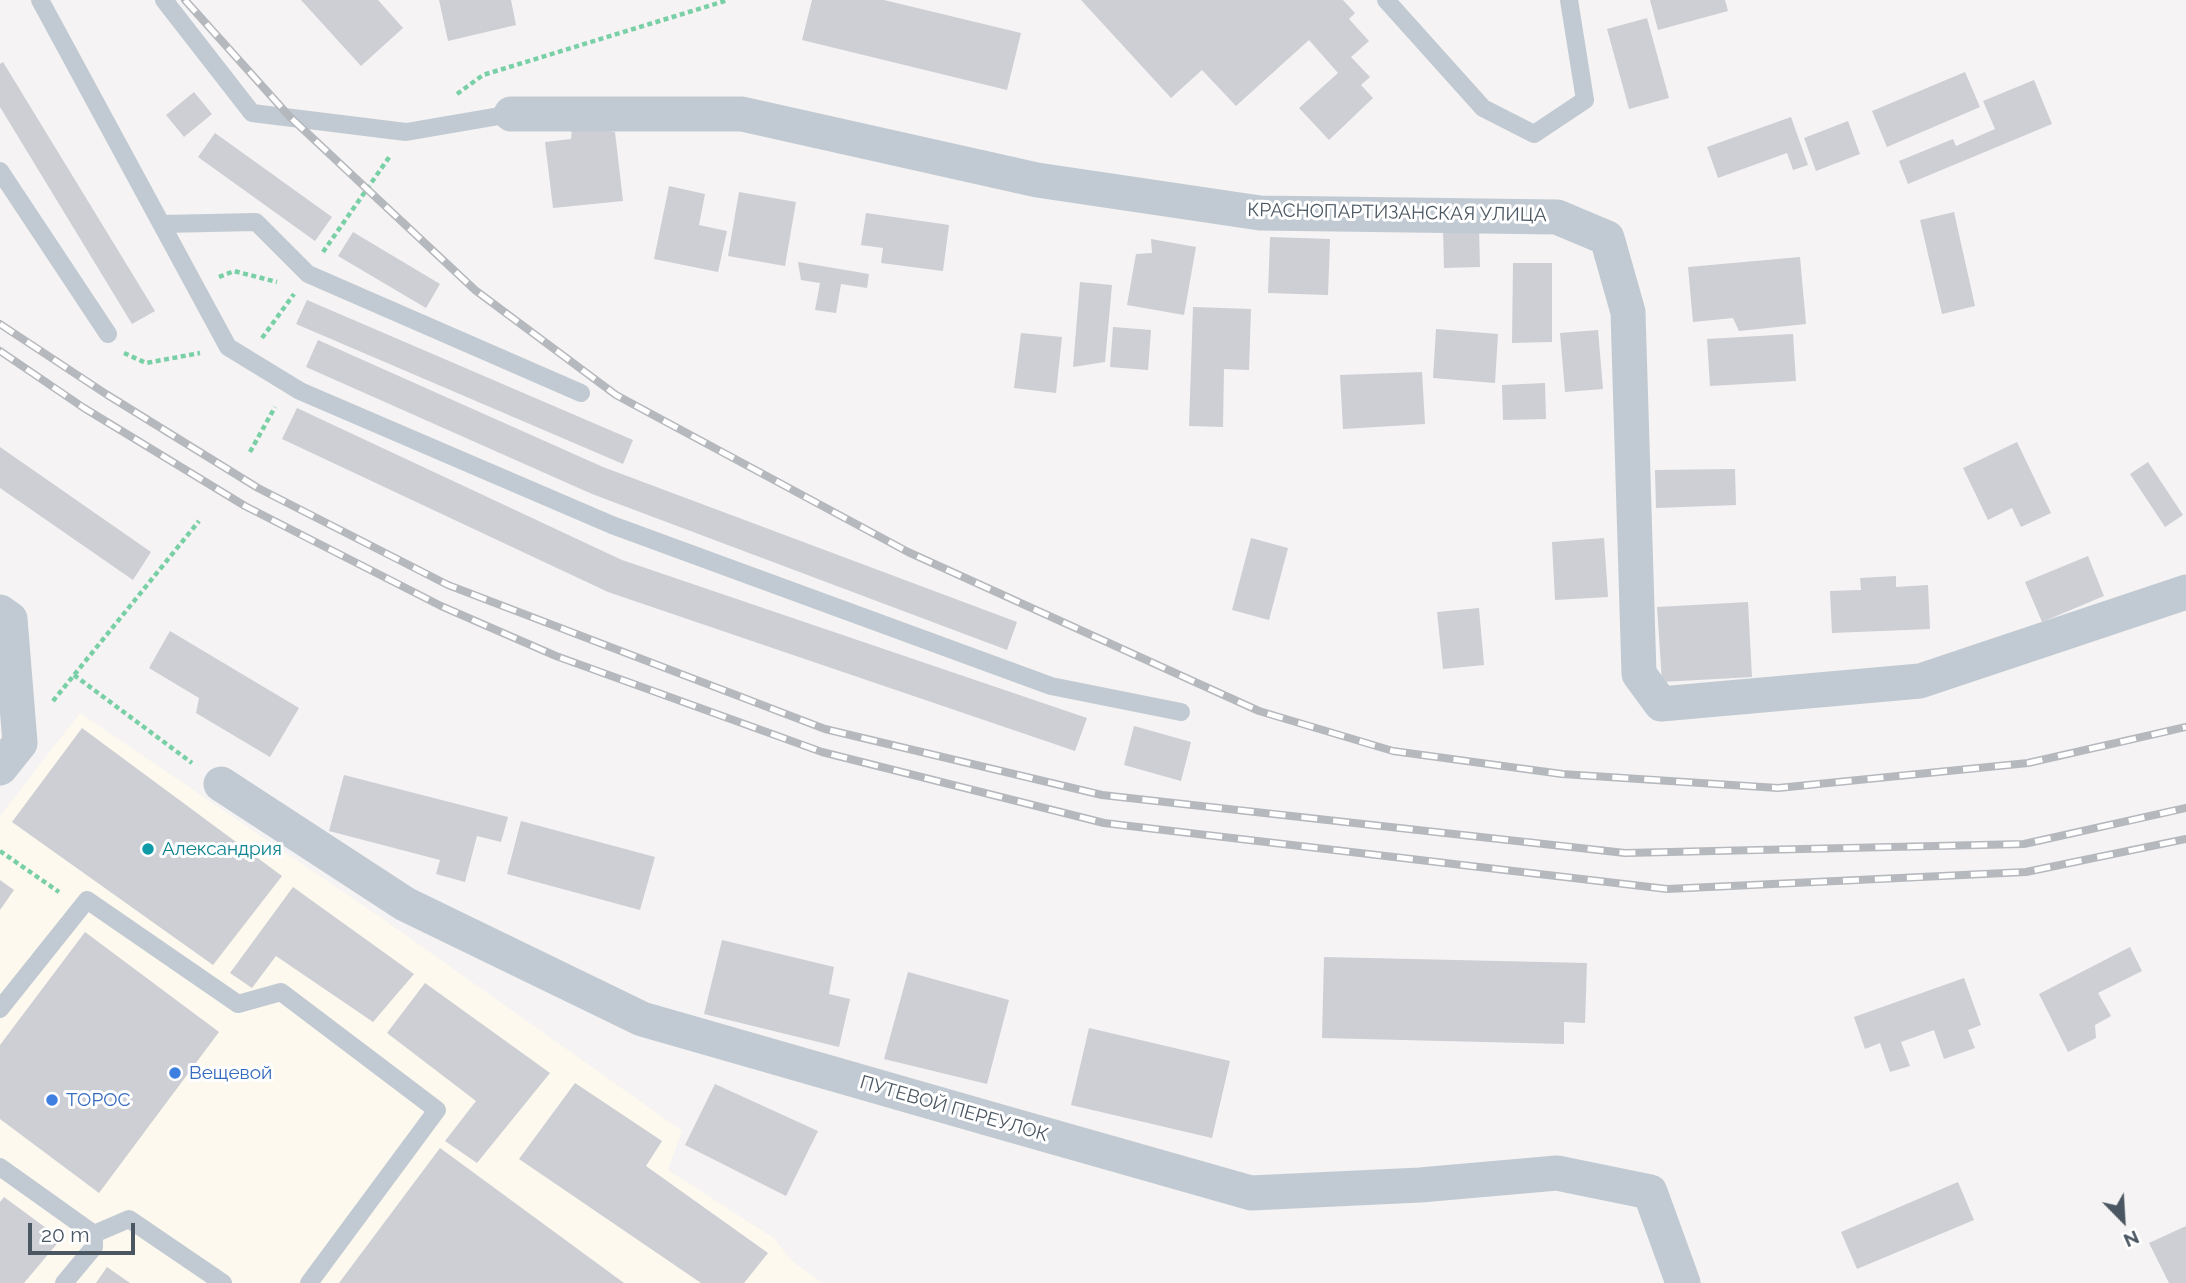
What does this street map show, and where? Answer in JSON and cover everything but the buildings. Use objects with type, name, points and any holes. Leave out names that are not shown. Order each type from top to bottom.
[{"type":"street","name":"КРАСНОПАРТИЗАНСКАЯ УЛИЦА","points":[[511,114],[742,114],[1037,180],[1260,213],[1557,217],[1607,238],[1628,312],[1639,674],[1661,704],[1920,681],[2186,592]]},
{"type":"street","points":[[0,612],[10,619],[10,755]]},
{"type":"street","name":"ПУТЕВОЙ ПЕРЕУЛОК","points":[[221,785],[404,904],[642,1019],[1251,1193],[1420,1185],[1557,1172],[1650,1192],[1683,1283]]},
{"type":"lane","points":[[40,0],[228,347],[312,397],[611,525],[1051,687],[1181,712]]},
{"type":"lane","points":[[164,0],[252,113],[406,132],[511,114]]},
{"type":"lane","points":[[1386,0],[1483,108],[1534,134],[1585,100],[1569,0]]},
{"type":"lane","points":[[0,171],[108,334]]},
{"type":"lane","points":[[162,224],[256,222],[308,274],[581,393]]},
{"type":"lane","points":[[0,1009],[87,900],[238,1004],[281,992],[437,1110],[309,1283]]},
{"type":"lane","points":[[0,1167],[94,1234]]},
{"type":"lane","points":[[94,1234],[129,1219],[223,1283]]},
{"type":"lane","points":[[64,1283],[94,1247],[94,1234]]},
{"type":"path","points":[[195,286],[234,271],[275,282],[308,274]]},
{"type":"path","points":[[108,334],[124,353],[146,363],[228,347]]},
{"type":"path","points":[[250,452],[287,383]]},
{"type":"path","points":[[10,755],[199,521]]},
{"type":"path","points":[[74,675],[221,785]]},
{"type":"path","points":[[0,851],[55,891],[87,900]]},
{"type":"shaded area","points":[[80,713],[383,919],[682,1131],[668,1170],[775,1239],[791,1260],[822,1283],[0,1283],[0,816]]},
{"type":"railway","points":[[185,0],[290,117],[475,290],[616,395],[908,552],[1259,711],[1393,751],[1562,774],[1778,788],[2028,763],[2186,727]]},
{"type":"railway","points":[[0,324],[106,394],[258,488],[448,585],[825,729],[1102,795],[1625,853],[2024,844],[2186,808]]},
{"type":"railway","points":[[0,351],[84,408],[245,506],[441,606],[556,656],[822,752],[1104,823],[1667,889],[2026,872],[2186,839]]},
{"type":"place","name":"Александрия","points":[[148,849]]},
{"type":"place","name":"Вещевой","points":[[175,1073]]},
{"type":"place","name":"ТОРОС","points":[[52,1100]]}]
